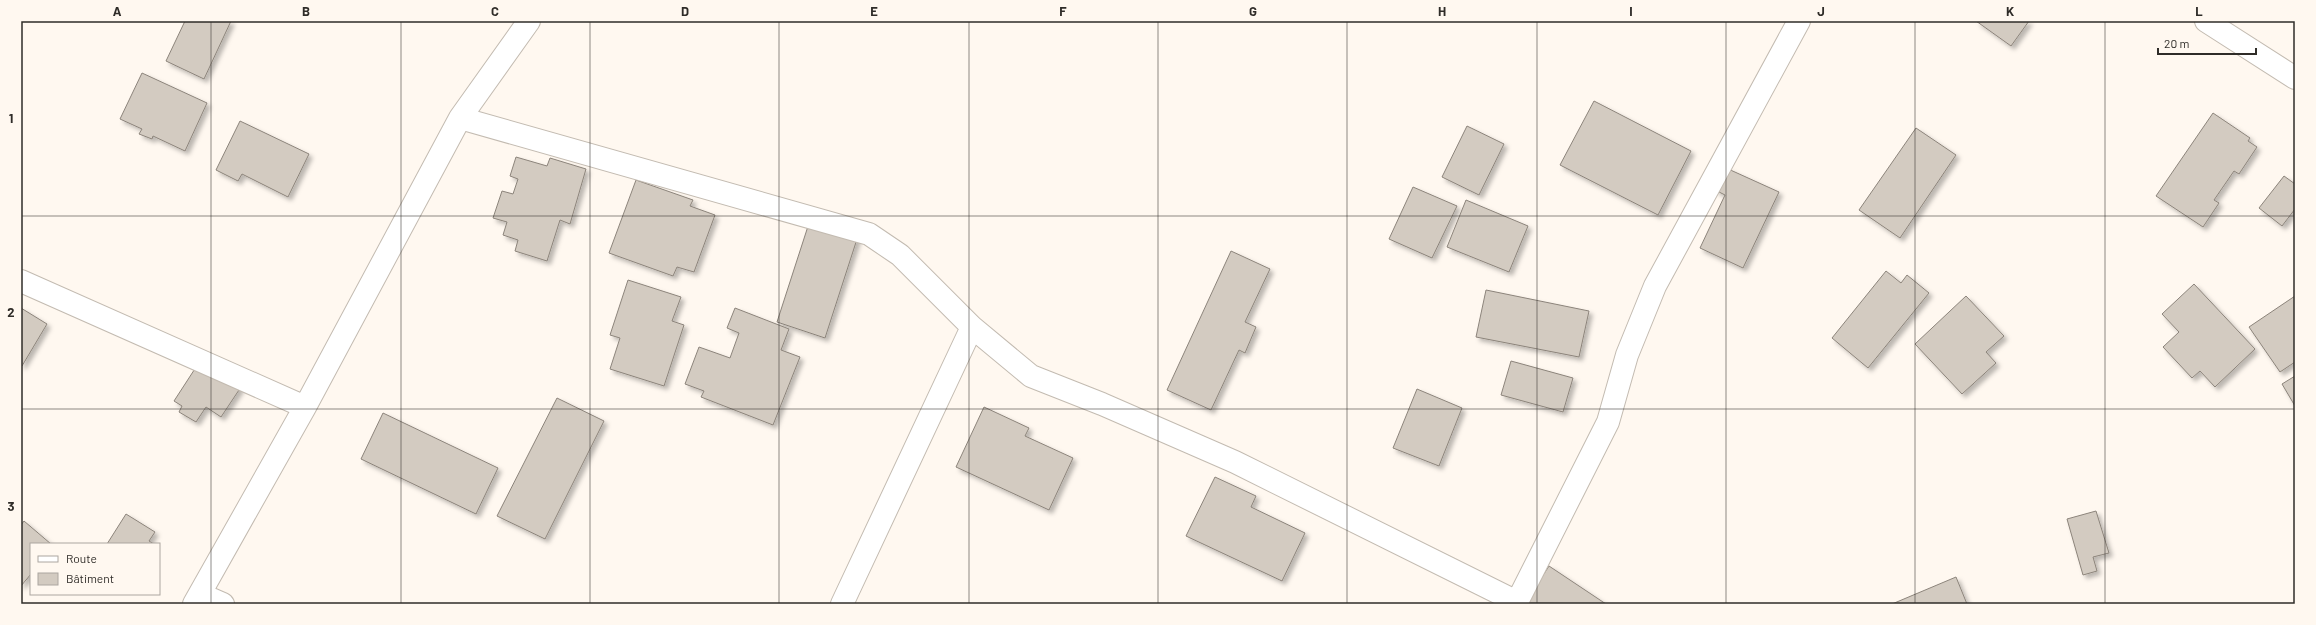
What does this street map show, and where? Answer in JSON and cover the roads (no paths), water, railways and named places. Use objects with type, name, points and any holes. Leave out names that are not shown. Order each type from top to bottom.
[{"type":"street","points":[[223,604],[197,599],[306,407],[460,118],[529,21]]},
{"type":"street","points":[[460,118],[869,234],[900,255],[972,327],[1031,376],[1102,404],[1235,462],[1517,603],[1608,422],[1627,355],[1655,286],[1799,21]]},
{"type":"street","points":[[2206,21],[2295,78]]},
{"type":"street","points":[[21,281],[306,407]]},
{"type":"street","points":[[842,604],[972,327]]}]
